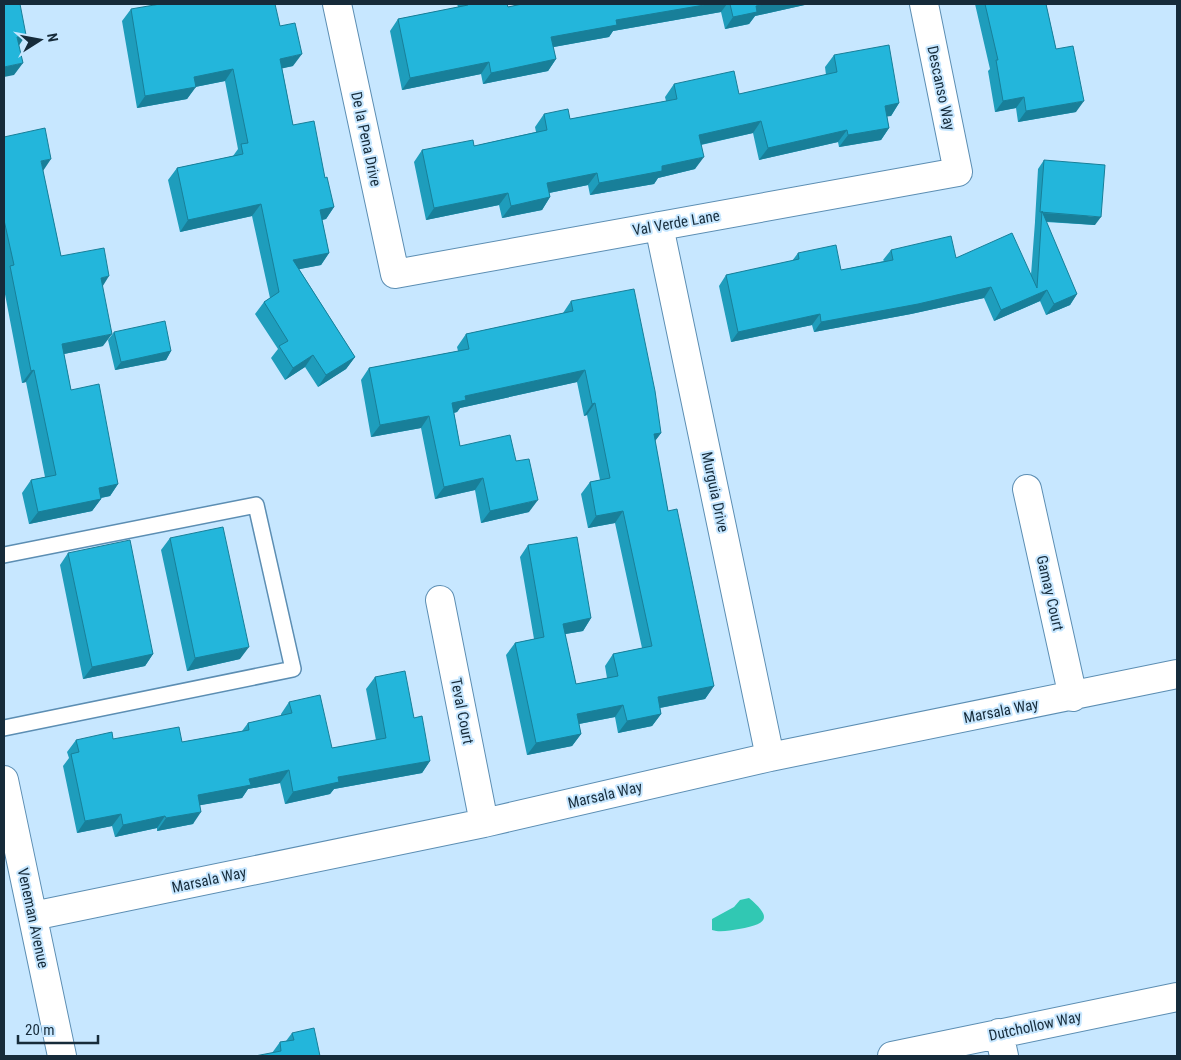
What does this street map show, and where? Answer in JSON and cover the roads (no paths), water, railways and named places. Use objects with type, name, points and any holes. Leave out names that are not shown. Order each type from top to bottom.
[{"type":"street","name":"De la Pena Drive","points":[[336,4],[395,274]]},
{"type":"street","name":"Descanso Way","points":[[924,4],[958,172]]},
{"type":"street","name":"Val Verde Lane","points":[[395,274],[958,172]]},
{"type":"street","name":"Murguia Drive","points":[[659,226],[770,757]]},
{"type":"street","name":"Gamay Court","points":[[1027,489],[1073,697]]},
{"type":"street","name":"Teval Court","points":[[440,600],[484,823]]},
{"type":"street","name":"Marsala Way","points":[[32,916],[484,823],[770,757],[1073,697],[1177,674]]},
{"type":"street","name":"Veneman Avenue","points":[[4,780],[62,1056]]},
{"type":"street","name":"Dutchollow Way","points":[[892,1056],[1001,1045],[1177,997]]},
{"type":"lane","points":[[4,555],[256,504],[293,669],[4,728]]}]
